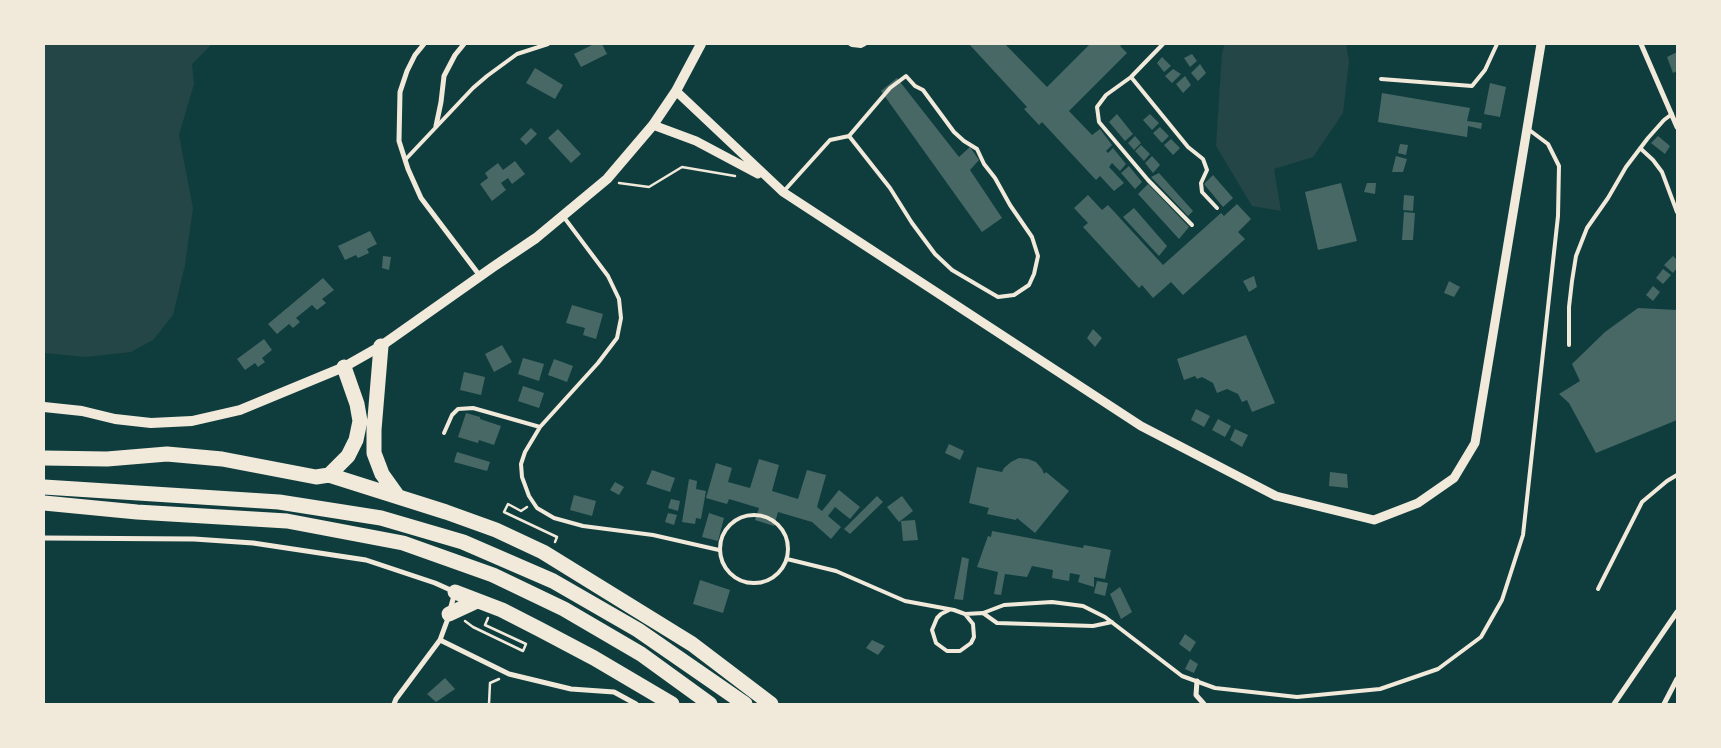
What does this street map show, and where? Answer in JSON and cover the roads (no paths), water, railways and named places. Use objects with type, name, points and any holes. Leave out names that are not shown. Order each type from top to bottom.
[{"type":"highway","points":[[381,346],[374,452],[382,474],[397,495]]},
{"type":"highway","points":[[329,475],[348,456],[356,440],[360,421],[357,404],[344,367]]},
{"type":"highway","points":[[44,458],[107,459],[167,454],[222,459],[316,477],[329,475],[397,495],[496,530],[543,552],[692,644],[771,704]]},
{"type":"highway","points":[[44,487],[279,502],[381,518],[463,542],[554,581],[638,630],[745,704]]},
{"type":"highway","points":[[44,503],[137,512],[287,521],[403,543],[493,576],[564,609],[641,654],[710,704]]},
{"type":"highway","points":[[455,592],[502,610],[594,658],[672,704]]},
{"type":"highway","points":[[449,614],[477,601]]},
{"type":"main road","points":[[44,407],[82,411],[115,420],[151,423],[192,421],[240,410],[344,367],[381,346],[536,238],[604,182],[653,124],[676,91],[701,44]]},
{"type":"street","points":[[424,44],[406,71],[400,92],[399,141],[421,198],[480,276]]},
{"type":"street","points":[[436,126],[444,76],[455,55],[464,44]]},
{"type":"street","points":[[676,91],[783,192],[1140,426],[1276,496],[1374,520],[1418,502],[1454,478],[1475,443],[1541,44]]},
{"type":"street","points":[[1641,44],[1677,127]]},
{"type":"street","points":[[653,124],[696,141],[769,180]]},
{"type":"street","points":[[44,538],[194,539],[254,543],[366,560],[435,583],[455,592],[440,640],[394,704]]},
{"type":"street","points":[[1614,704],[1677,612]]},
{"type":"street","points":[[440,640],[509,674],[572,689],[614,692],[636,704]]},
{"type":"street","points":[[1664,704],[1677,679]]},
{"type":"street","points":[[1197,681],[1196,695],[1204,704]]},
{"type":"lane","points":[[405,160],[472,88],[517,54],[548,44]]},
{"type":"lane","points":[[850,44],[852,46],[862,46],[865,44]]},
{"type":"lane","points":[[1162,44],[1131,77],[1106,95],[1097,107],[1099,122],[1148,180],[1192,225]]},
{"type":"lane","points":[[1381,79],[1472,86],[1485,70],[1497,44]]},
{"type":"lane","points":[[783,192],[830,140],[849,136],[890,88],[906,76],[915,86],[923,90],[954,132],[964,142],[977,149],[984,164],[1032,237],[1038,256],[1034,274],[1029,284],[1014,295],[998,296],[952,270],[935,254],[912,223],[890,188],[849,136]]},
{"type":"lane","points":[[1131,77],[1188,147],[1203,159],[1207,170],[1201,183],[1202,192],[1217,208]]},
{"type":"lane","points":[[1569,345],[1569,307],[1576,256],[1588,228],[1640,148],[1664,120],[1672,114]]},
{"type":"lane","points":[[787,559],[836,571],[905,601],[954,610],[965,614],[984,613],[1004,605],[1052,602],[1083,606],[1105,616],[1182,676],[1214,688],[1297,697],[1380,689],[1438,669],[1480,637],[1502,600],[1523,535],[1558,216],[1559,166],[1548,144],[1526,128]]},
{"type":"lane","points":[[1640,148],[1662,172],[1677,212]]},
{"type":"lane","points":[[563,216],[608,276],[619,299],[621,318],[617,338],[603,357],[540,427],[525,452],[521,464],[522,477],[529,496],[537,508],[554,518],[583,526],[653,535],[719,550]]},
{"type":"lane","points":[[444,433],[452,415],[458,409],[473,408],[540,427]]},
{"type":"lane","points":[[1598,589],[1642,502],[1677,475]]},
{"type":"lane","points":[[754,514],[764,516],[782,528],[789,548],[787,559],[783,568],[776,575],[759,583],[749,583],[740,580],[725,568],[719,550],[721,539],[733,521],[743,516],[754,514]]},
{"type":"lane","points":[[954,610],[941,614],[933,624],[933,637],[936,643],[947,651],[960,651],[971,643],[974,637],[973,624],[965,614]]},
{"type":"lane","points":[[984,613],[997,623],[1093,626],[1112,622]]}]
